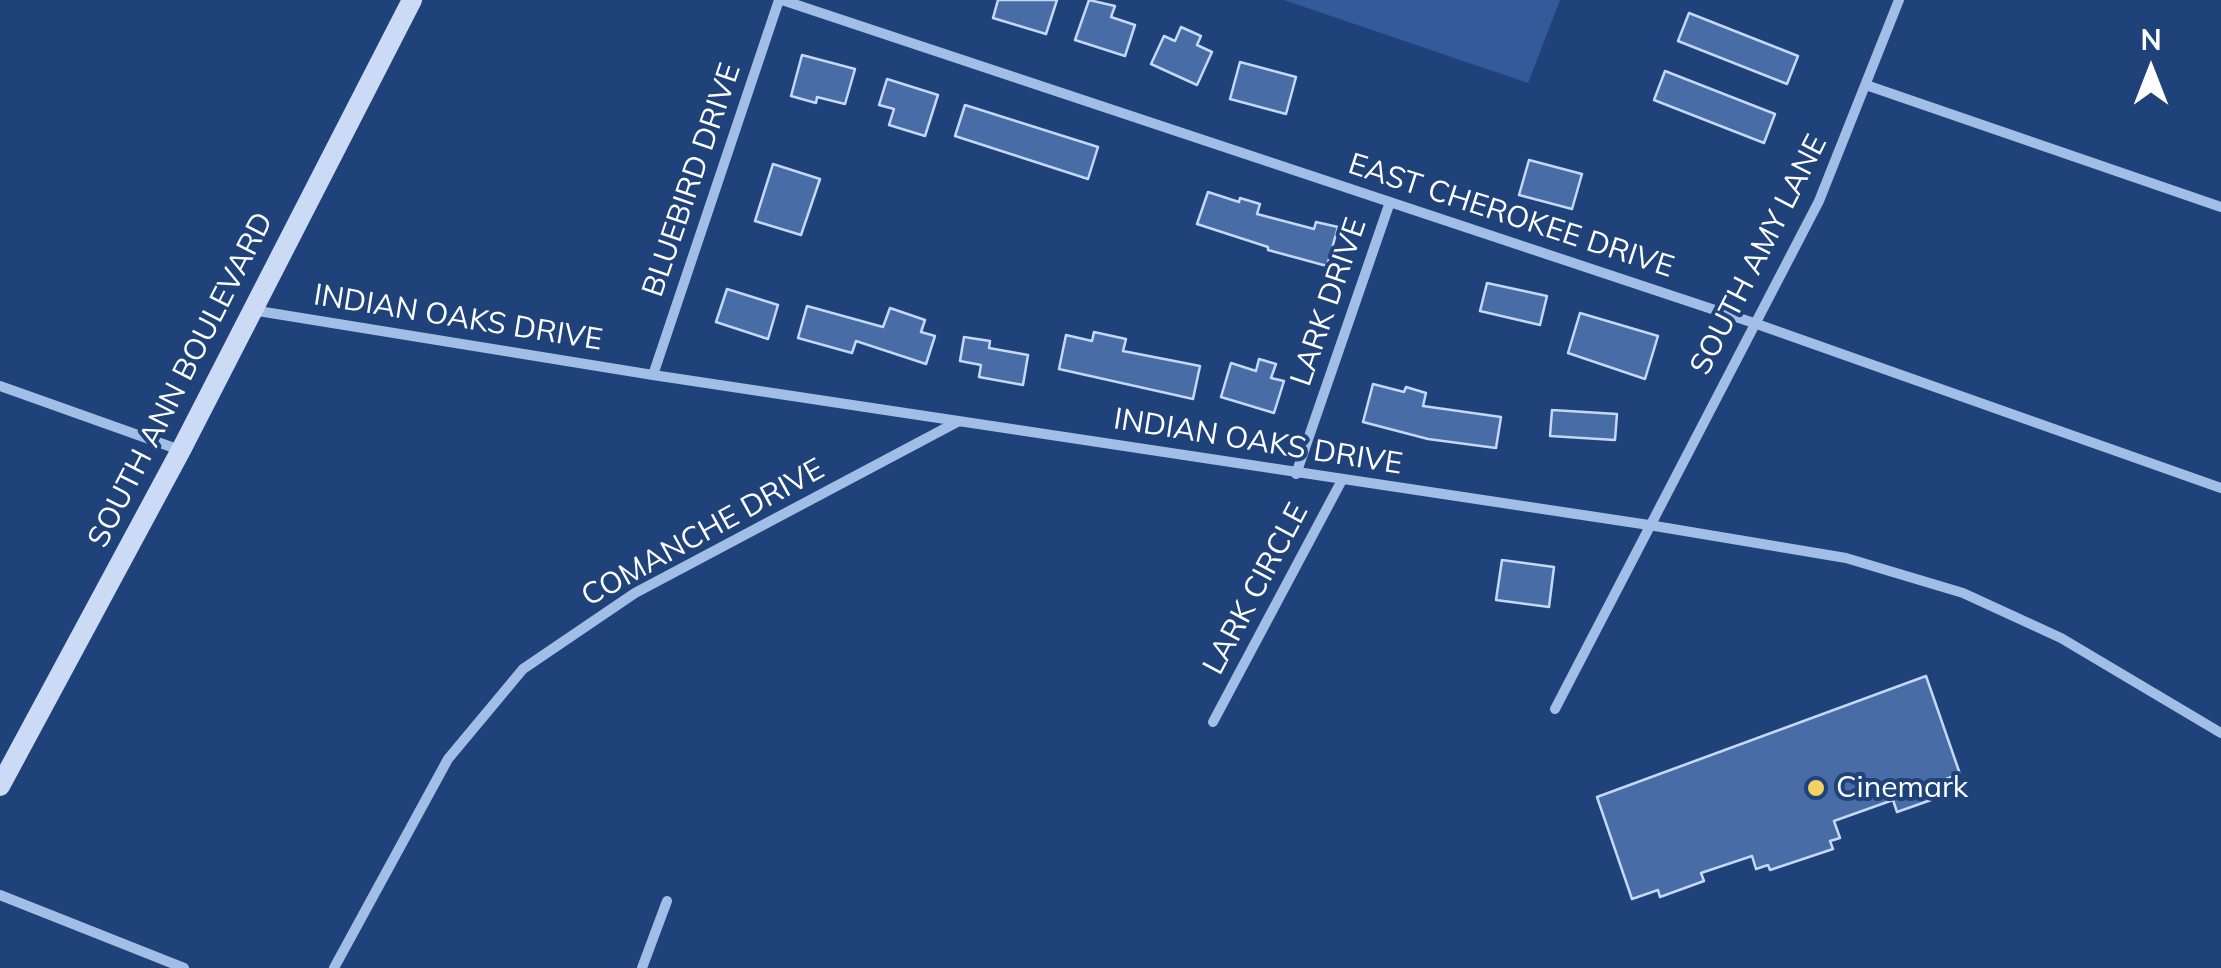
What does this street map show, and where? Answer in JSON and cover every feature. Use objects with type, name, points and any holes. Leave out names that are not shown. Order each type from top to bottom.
[{"type":"street","name":"SOUTH ANN BOULEVARD","points":[[0,786],[181,450],[412,0]]},
{"type":"street","name":"EAST CHEROKEE DRIVE","points":[[781,0],[1754,323],[2221,488]]},
{"type":"street","name":"BLUEBIRD DRIVE","points":[[653,375],[781,0]]},
{"type":"street","name":"SOUTH AMY LANE","points":[[1555,709],[1819,201],[1898,0]]},
{"type":"street","points":[[1866,85],[2221,207]]},
{"type":"street","name":"LARK DRIVE","points":[[1296,474],[1390,202]]},
{"type":"street","name":"INDIAN OAKS DRIVE","points":[[251,310],[1846,558],[1963,593],[2061,638],[2219,727]]},
{"type":"street","points":[[0,386],[181,450]]},
{"type":"street","name":"COMANCHE DRIVE","points":[[334,968],[448,759],[522,669],[635,594],[960,421]]},
{"type":"street","name":"LARK CIRCLE","points":[[1213,722],[1342,480]]},
{"type":"street","points":[[0,894],[184,968]]},
{"type":"street","points":[[642,968],[667,900]]},
{"type":"shaded area","points":[[1284,0],[1560,0],[1528,83]]},
{"type":"building","points":[[998,0],[1057,0],[1046,34],[993,18]]},
{"type":"building","points":[[1089,0],[1115,6],[1111,17],[1135,25],[1125,56],[1075,40]]},
{"type":"building","points":[[1689,13],[1798,56],[1787,84],[1678,41]]},
{"type":"building","points":[[1181,27],[1201,36],[1197,45],[1212,52],[1197,85],[1151,64],[1164,36],[1175,41]]},
{"type":"building","points":[[802,55],[855,69],[845,104],[817,97],[816,103],[791,96]]},
{"type":"building","points":[[1240,62],[1296,77],[1286,114],[1230,99]]},
{"type":"building","points":[[1665,71],[1775,114],[1764,143],[1654,100]]},
{"type":"building","points":[[887,79],[938,95],[925,136],[889,125],[894,109],[879,105]]},
{"type":"building","points":[[965,105],[1098,147],[1088,179],[955,136]]},
{"type":"building","points":[[1529,160],[1582,174],[1572,209],[1519,195]]},
{"type":"building","points":[[773,164],[820,179],[801,235],[755,221]]},
{"type":"building","points":[[1208,192],[1260,204],[1257,214],[1314,229],[1316,222],[1338,227],[1327,266],[1197,224]]},
{"type":"building","points":[[1487,283],[1547,296],[1540,325],[1480,311]]},
{"type":"building","points":[[727,289],[778,305],[768,339],[716,322]]},
{"type":"building","points":[[807,306],[883,327],[890,308],[925,320],[921,332],[935,336],[926,364],[856,341],[852,353],[798,338]]},
{"type":"building","points":[[1580,313],[1658,336],[1645,379],[1568,353]]},
{"type":"building","points":[[1094,332],[1126,339],[1123,351],[1200,366],[1193,399],[1059,369],[1066,335],[1092,341]]},
{"type":"building","points":[[964,337],[990,341],[989,348],[1028,355],[1023,385],[979,377],[981,365],[960,361]]},
{"type":"building","points":[[1259,359],[1276,364],[1271,378],[1284,381],[1274,413],[1221,397],[1231,363],[1256,371]]},
{"type":"building","points":[[1373,384],[1426,393],[1423,406],[1501,417],[1496,448],[1428,439],[1363,422]]},
{"type":"building","points":[[1552,410],[1617,414],[1615,440],[1550,436]]},
{"type":"building","points":[[1502,560],[1554,567],[1549,607],[1496,600]]},
{"type":"building","name":"Cinemark","points":[[1926,676],[1960,774],[1926,786],[1931,800],[1897,812],[1893,800],[1834,821],[1840,838],[1830,841],[1833,849],[1770,870],[1768,865],[1756,869],[1752,856],[1701,873],[1704,881],[1660,897],[1658,890],[1632,899],[1597,797]]},
{"type":"place","name":"Cinemark","points":[[1816,788]]}]
